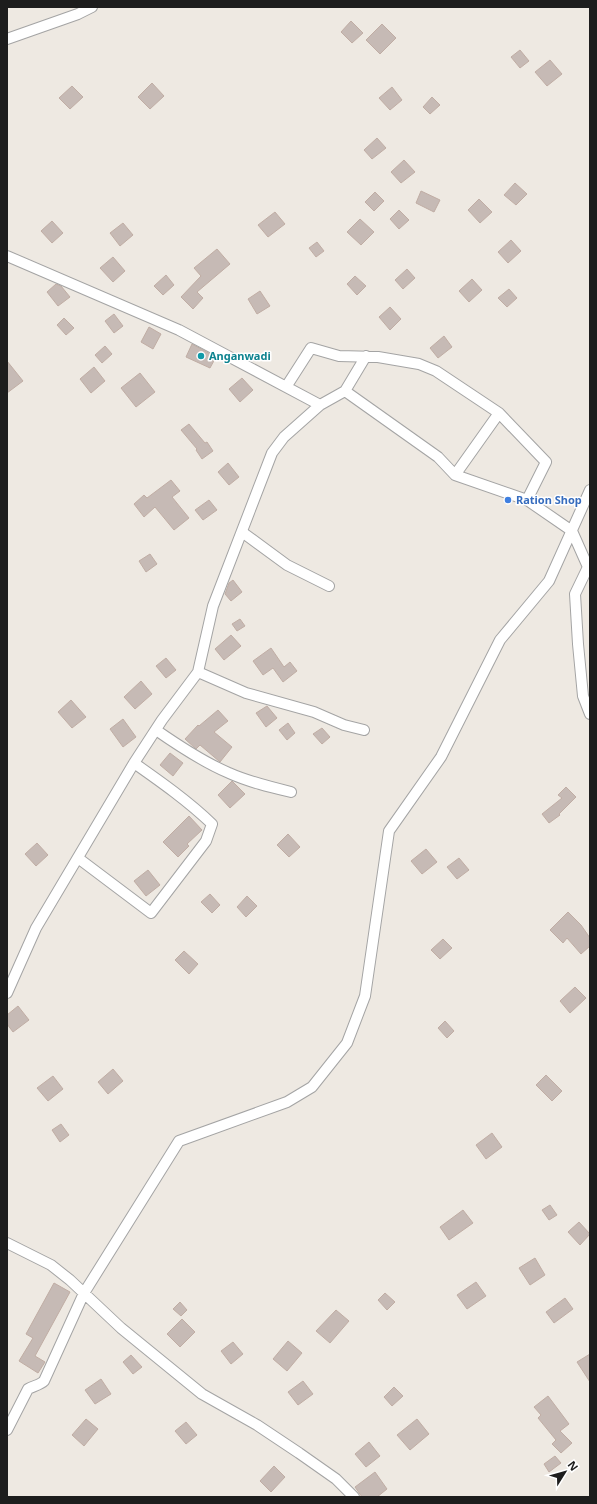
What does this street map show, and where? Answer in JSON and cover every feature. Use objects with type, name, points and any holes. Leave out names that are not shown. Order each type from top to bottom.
[{"type":"street","points":[[7,39],[78,14],[92,7]]},
{"type":"street","points":[[7,256],[179,330],[320,405]]},
{"type":"street","points":[[286,387],[311,348],[339,356],[366,356],[419,364],[436,371],[499,412],[546,462],[528,500]]},
{"type":"street","points":[[7,993],[36,928],[134,763],[198,672],[213,606],[272,453],[284,437],[320,405],[346,392],[366,356]]},
{"type":"street","points":[[346,392],[438,457],[455,475],[528,500],[572,531],[589,568],[575,594],[583,696],[590,714]]},
{"type":"street","points":[[455,475],[499,412]]},
{"type":"street","points":[[7,1430],[28,1389],[35,1385],[40,1385],[44,1381],[84,1293],[180,1141],[287,1102],[312,1087],[347,1043],[365,996],[389,830],[441,757],[500,640],[549,581],[590,490]]},
{"type":"street","points":[[242,532],[287,565],[329,586]]},
{"type":"street","points":[[198,672],[246,693],[314,712],[344,725],[364,730]]},
{"type":"street","points":[[156,730],[178,746],[229,773],[251,781],[291,792]]},
{"type":"street","points":[[78,858],[151,913],[206,840],[212,824],[200,812],[134,763]]},
{"type":"street","points":[[7,1243],[51,1265],[84,1293],[121,1328],[202,1394],[257,1425],[299,1453],[336,1479],[354,1497]]},
{"type":"building","points":[[351,21],[363,33],[352,43],[341,32]]},
{"type":"building","points":[[382,24],[396,38],[380,54],[366,40]]},
{"type":"building","points":[[520,50],[529,61],[520,68],[511,57]]},
{"type":"building","points":[[550,60],[562,74],[547,86],[535,72]]},
{"type":"building","points":[[152,83],[164,96],[150,109],[138,97]]},
{"type":"building","points":[[72,86],[83,97],[70,109],[59,98]]},
{"type":"building","points":[[392,87],[402,100],[390,110],[379,98]]},
{"type":"building","points":[[432,97],[440,105],[430,114],[423,107]]},
{"type":"building","points":[[377,138],[386,148],[372,159],[364,150]]},
{"type":"building","points":[[404,160],[415,172],[401,183],[391,172]]},
{"type":"building","points":[[515,183],[527,194],[516,205],[504,195]]},
{"type":"building","points":[[421,191],[440,200],[434,212],[416,203]]},
{"type":"building","points":[[375,192],[384,201],[374,211],[365,202]]},
{"type":"building","points":[[479,199],[492,212],[480,223],[468,210]]},
{"type":"building","points":[[399,210],[409,220],[399,229],[390,219]]},
{"type":"building","points":[[275,212],[285,224],[268,237],[258,225]]},
{"type":"building","points":[[360,219],[374,232],[361,245],[347,232]]},
{"type":"building","points":[[52,221],[63,233],[52,243],[41,231]]},
{"type":"building","points":[[123,223],[133,235],[120,246],[110,233]]},
{"type":"building","points":[[511,240],[521,251],[508,263],[498,252]]},
{"type":"building","points":[[317,242],[324,251],[316,257],[309,248]]},
{"type":"building","points":[[217,249],[230,264],[197,292],[203,298],[193,309],[181,297],[201,276],[194,268]]},
{"type":"building","points":[[113,257],[125,271],[113,282],[100,268]]},
{"type":"building","points":[[407,269],[415,278],[403,289],[395,280]]},
{"type":"building","points":[[166,275],[174,285],[163,295],[154,286]]},
{"type":"building","points":[[355,276],[366,286],[357,295],[347,284]]},
{"type":"building","points":[[472,279],[482,290],[469,302],[459,291]]},
{"type":"building","points":[[56,284],[61,286],[70,297],[58,306],[47,292]]},
{"type":"building","points":[[509,289],[517,298],[507,307],[498,298]]},
{"type":"building","points":[[260,291],[270,306],[257,314],[248,299]]},
{"type":"building","points":[[390,307],[401,319],[390,330],[379,317]]},
{"type":"building","points":[[114,314],[123,326],[114,333],[105,321]]},
{"type":"building","points":[[64,318],[74,328],[66,335],[57,325]]},
{"type":"building","points":[[149,327],[161,334],[153,349],[141,342]]},
{"type":"building","points":[[444,336],[452,347],[438,358],[430,348]]},
{"type":"building","name":"Anganwadi","points":[[192,344],[216,357],[210,368],[186,357]]},
{"type":"building","points":[[105,346],[112,354],[102,363],[95,355]]},
{"type":"building","points":[[7,361],[23,381],[7,393]]},
{"type":"building","points":[[94,367],[105,381],[91,393],[80,379]]},
{"type":"building","points":[[140,373],[155,392],[136,407],[121,388]]},
{"type":"building","points":[[242,378],[253,390],[240,402],[229,389]]},
{"type":"building","points":[[189,424],[205,443],[207,442],[213,451],[202,459],[196,450],[197,449],[181,430]]},
{"type":"building","points":[[228,463],[239,477],[229,485],[218,472]]},
{"type":"building","points":[[171,480],[180,491],[172,497],[189,518],[174,530],[155,507],[144,517],[134,504],[144,495],[147,498]]},
{"type":"building","points":[[209,500],[217,510],[203,520],[195,510]]},
{"type":"building","points":[[150,554],[157,564],[146,572],[139,561]]},
{"type":"building","points":[[233,580],[242,592],[231,601],[225,594],[229,583]]},
{"type":"building","points":[[240,619],[245,626],[237,631],[232,624]]},
{"type":"building","points":[[231,635],[241,646],[224,660],[215,649]]},
{"type":"building","points":[[271,648],[284,667],[290,662],[297,671],[283,682],[273,668],[263,675],[253,661]]},
{"type":"building","points":[[166,658],[176,670],[166,678],[156,666]]},
{"type":"building","points":[[141,681],[152,694],[135,709],[124,697]]},
{"type":"building","points":[[71,700],[86,717],[72,728],[58,712]]},
{"type":"building","points":[[267,706],[277,718],[266,727],[256,713]]},
{"type":"building","points":[[218,710],[228,721],[214,732],[232,747],[220,762],[200,745],[196,749],[185,739],[198,725],[199,726]]},
{"type":"building","points":[[123,719],[136,737],[123,747],[110,729]]},
{"type":"building","points":[[288,723],[295,733],[287,740],[279,730]]},
{"type":"building","points":[[322,728],[330,737],[322,744],[313,734]]},
{"type":"building","points":[[170,753],[183,763],[173,776],[160,765]]},
{"type":"building","points":[[232,781],[245,794],[230,808],[218,795]]},
{"type":"building","points":[[566,787],[576,797],[559,814],[560,815],[549,823],[542,814],[562,798],[558,795]]},
{"type":"building","points":[[189,816],[202,830],[187,844],[189,846],[178,857],[163,842]]},
{"type":"building","points":[[288,834],[300,847],[289,857],[277,845]]},
{"type":"building","points":[[37,843],[48,855],[36,866],[25,854]]},
{"type":"building","points":[[426,849],[437,862],[422,874],[411,861]]},
{"type":"building","points":[[459,858],[469,870],[457,879],[447,867]]},
{"type":"building","points":[[148,870],[160,885],[146,896],[134,881]]},
{"type":"building","points":[[210,894],[220,905],[212,913],[201,902]]},
{"type":"building","points":[[247,896],[257,906],[246,917],[237,907]]},
{"type":"building","points":[[568,912],[581,925],[590,938],[590,946],[581,954],[567,938],[563,943],[550,930]]},
{"type":"building","points":[[443,939],[452,948],[440,959],[431,950]]},
{"type":"building","points":[[184,951],[198,964],[189,974],[175,960]]},
{"type":"building","points":[[575,987],[586,998],[570,1013],[560,1001]]},
{"type":"building","points":[[18,1006],[29,1020],[13,1032],[7,1024],[7,1015]]},
{"type":"building","points":[[445,1021],[454,1031],[447,1038],[438,1028]]},
{"type":"building","points":[[113,1069],[123,1081],[108,1094],[98,1082]]},
{"type":"building","points":[[546,1075],[562,1091],[552,1101],[536,1085]]},
{"type":"building","points":[[53,1076],[63,1089],[48,1101],[37,1088]]},
{"type":"building","points":[[61,1124],[69,1135],[60,1142],[52,1130]]},
{"type":"building","points":[[492,1133],[502,1147],[486,1159],[476,1145]]},
{"type":"building","points":[[550,1205],[557,1215],[549,1220],[542,1210]]},
{"type":"building","points":[[463,1210],[473,1223],[449,1240],[440,1227]]},
{"type":"building","points":[[579,1222],[590,1234],[580,1245],[568,1232]]},
{"type":"building","points":[[535,1258],[545,1275],[530,1285],[519,1268]]},
{"type":"building","points":[[476,1282],[486,1296],[467,1309],[457,1295]]},
{"type":"building","points":[[54,1283],[70,1292],[35,1356],[45,1362],[38,1373],[19,1361],[33,1338],[26,1334]]},
{"type":"building","points":[[385,1293],[395,1302],[387,1310],[378,1300]]},
{"type":"building","points":[[565,1298],[573,1309],[554,1323],[546,1312]]},
{"type":"building","points":[[180,1302],[187,1310],[181,1316],[173,1309]]},
{"type":"building","points":[[336,1310],[349,1321],[330,1343],[316,1331]]},
{"type":"building","points":[[182,1319],[195,1332],[180,1347],[167,1334]]},
{"type":"building","points":[[288,1341],[302,1353],[287,1371],[273,1359]]},
{"type":"building","points":[[233,1342],[243,1354],[231,1364],[221,1351]]},
{"type":"building","points":[[590,1354],[590,1382],[577,1362]]},
{"type":"building","points":[[131,1355],[142,1367],[133,1374],[123,1362]]},
{"type":"building","points":[[101,1379],[111,1394],[95,1404],[85,1390]]},
{"type":"building","points":[[303,1381],[313,1394],[298,1405],[288,1392]]},
{"type":"building","points":[[394,1387],[403,1396],[392,1406],[384,1397]]},
{"type":"building","points":[[548,1396],[569,1424],[560,1431],[572,1443],[561,1453],[552,1444],[556,1440],[538,1418],[541,1415],[534,1407]]},
{"type":"building","points":[[86,1419],[98,1429],[84,1446],[72,1435]]},
{"type":"building","points":[[417,1419],[429,1434],[410,1450],[397,1435]]},
{"type":"building","points":[[186,1422],[197,1435],[186,1444],[175,1431]]},
{"type":"building","points":[[369,1442],[380,1456],[366,1467],[355,1454]]},
{"type":"building","points":[[555,1456],[561,1463],[549,1472],[544,1464]]},
{"type":"building","points":[[274,1466],[285,1477],[271,1492],[260,1481]]},
{"type":"building","points":[[375,1472],[387,1489],[377,1497],[362,1497],[355,1487]]},
{"type":"place","name":"Anganwadi","points":[[201,356]]},
{"type":"place","name":"Ration Shop","points":[[508,500]]}]
